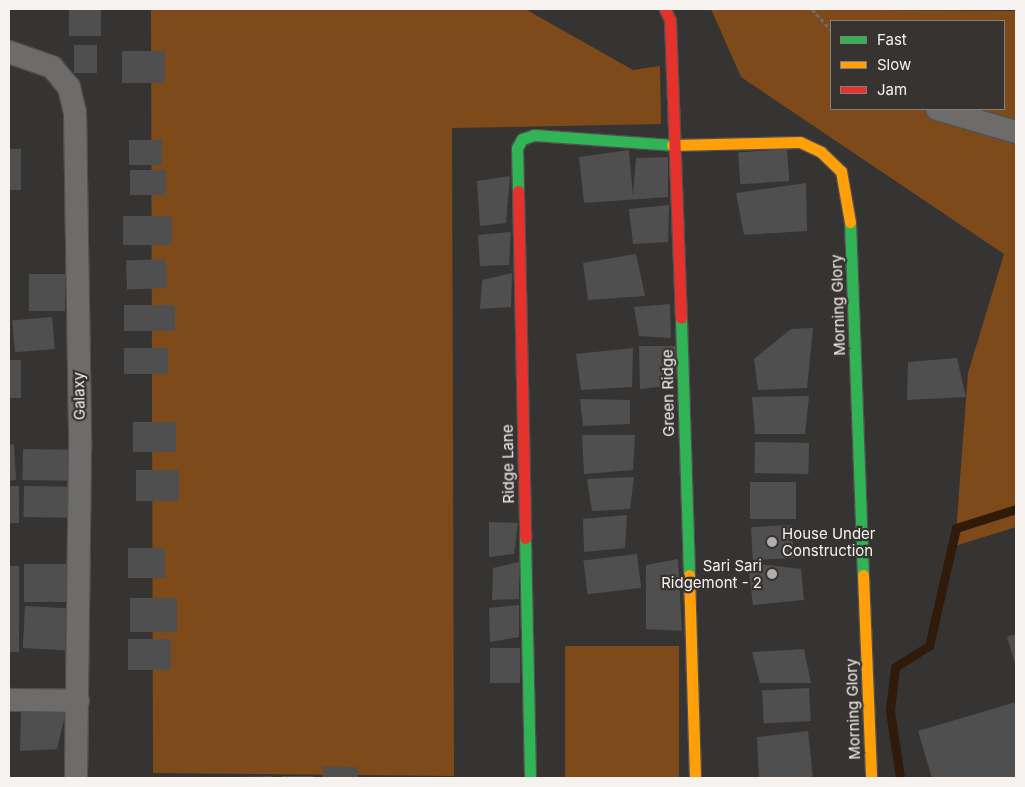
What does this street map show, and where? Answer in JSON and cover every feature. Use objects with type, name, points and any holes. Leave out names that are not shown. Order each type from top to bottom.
[{"type":"street","name":"Green Ridge","points":[[666,9],[670,20],[676,145],[695,778]]},
{"type":"street","name":"Galaxy","points":[[9,52],[52,67],[69,87],[75,112],[78,701],[76,778]]},
{"type":"street","points":[[940,110],[1016,132]]},
{"type":"street","name":"Morning Glory","points":[[517,148],[522,139],[534,135],[676,145],[800,142],[821,152],[841,171],[849,202],[871,778]]},
{"type":"street","name":"Ridge Lane","points":[[517,148],[530,778]]},
{"type":"street","points":[[9,700],[78,701]]},
{"type":"path","points":[[812,9],[830,29]]},
{"type":"shaded area","points":[[151,9],[525,9],[633,70],[660,66],[661,124],[452,128],[454,776],[153,773]]},
{"type":"shaded area","points":[[711,9],[1016,11],[1016,527],[955,546],[968,373],[1004,254],[741,77]]},
{"type":"shaded area","points":[[565,646],[679,646],[679,778],[565,778]]},
{"type":"building","points":[[69,9],[101,9],[101,36],[69,36]]},
{"type":"building","points":[[74,45],[97,45],[97,73],[74,73]]},
{"type":"building","points":[[122,51],[165,51],[165,83],[122,83]]},
{"type":"building","points":[[129,140],[162,140],[162,165],[129,165]]},
{"type":"building","points":[[9,149],[21,149],[21,190],[9,190]]},
{"type":"building","points":[[787,149],[789,181],[740,184],[738,152]]},
{"type":"building","points":[[629,150],[633,196],[636,158],[668,157],[668,197],[584,203],[579,157]]},
{"type":"building","points":[[130,170],[166,170],[166,195],[130,195]]},
{"type":"building","points":[[510,176],[506,223],[480,226],[477,181]]},
{"type":"building","points":[[806,183],[807,231],[744,235],[736,193]]},
{"type":"building","points":[[669,205],[668,242],[633,244],[629,209]]},
{"type":"building","points":[[123,216],[172,216],[172,245],[123,245]]},
{"type":"building","points":[[511,232],[509,265],[480,266],[478,235]]},
{"type":"building","points":[[636,254],[645,296],[588,300],[583,263]]},
{"type":"building","points":[[166,259],[167,288],[127,289],[126,260]]},
{"type":"building","points":[[512,273],[511,307],[480,309],[482,280]]},
{"type":"building","points":[[29,274],[65,274],[65,311],[29,311]]},
{"type":"building","points":[[670,304],[671,338],[639,336],[634,307]]},
{"type":"building","points":[[124,305],[175,305],[175,331],[124,331]]},
{"type":"building","points":[[52,317],[55,349],[15,352],[12,320]]},
{"type":"building","points":[[813,328],[807,388],[758,390],[754,359],[791,329]]},
{"type":"building","points":[[639,346],[676,346],[675,385],[640,389]]},
{"type":"building","points":[[124,348],[168,348],[168,374],[124,374]]},
{"type":"building","points":[[633,348],[632,387],[581,390],[576,354]]},
{"type":"building","points":[[957,358],[966,397],[907,400],[908,362]]},
{"type":"building","points":[[9,360],[21,360],[21,398],[9,398]]},
{"type":"building","points":[[809,396],[805,434],[755,434],[752,397]]},
{"type":"building","points":[[580,399],[630,400],[630,424],[583,426]]},
{"type":"building","points":[[133,422],[176,422],[176,452],[133,452]]},
{"type":"building","points":[[582,435],[635,435],[633,470],[584,474]]},
{"type":"building","points":[[755,442],[809,443],[808,474],[754,473]]},
{"type":"building","points":[[14,444],[16,480],[9,481],[9,445]]},
{"type":"building","points":[[23,449],[68,450],[67,481],[22,480]]},
{"type":"building","points":[[136,470],[179,470],[179,501],[136,501]]},
{"type":"building","points":[[634,477],[630,509],[592,511],[587,479]]},
{"type":"building","points":[[750,482],[796,482],[796,519],[750,519]]},
{"type":"building","points":[[9,486],[19,486],[19,523],[9,523]]},
{"type":"building","points":[[24,486],[68,487],[67,518],[23,517]]},
{"type":"building","points":[[627,515],[625,548],[584,552],[583,519]]},
{"type":"building","points":[[489,522],[518,523],[514,554],[489,557]]},
{"type":"building","name":"House Under Construction","points":[[792,525],[794,558],[753,560],[751,527]]},
{"type":"building","points":[[128,548],[165,548],[165,578],[128,578]]},
{"type":"building","points":[[637,554],[641,588],[588,594],[583,561]]},
{"type":"building","points":[[678,559],[682,631],[646,629],[646,565]]},
{"type":"building","points":[[519,562],[519,599],[492,600],[493,568]]},
{"type":"building","points":[[748,563],[801,569],[804,600],[753,605]]},
{"type":"building","points":[[24,564],[66,564],[66,602],[24,602]]},
{"type":"building","points":[[9,566],[19,566],[19,652],[9,652]]},
{"type":"building","points":[[130,598],[177,598],[177,632],[130,632]]},
{"type":"building","points":[[519,605],[519,637],[490,642],[489,608]]},
{"type":"building","points":[[25,606],[67,608],[65,650],[23,648]]},
{"type":"building","points":[[1016,634],[1016,667],[1007,637]]},
{"type":"building","points":[[128,639],[171,639],[171,670],[128,670]]},
{"type":"building","points":[[490,648],[520,648],[520,683],[490,683]]},
{"type":"building","points":[[804,649],[811,683],[760,683],[752,652]]},
{"type":"building","points":[[809,688],[811,721],[764,723],[762,690]]},
{"type":"building","points":[[1016,702],[1016,778],[932,778],[918,731]]},
{"type":"building","points":[[21,711],[66,712],[57,749],[20,751]]},
{"type":"building","points":[[808,731],[813,778],[759,778],[757,737]]},
{"type":"building","points":[[323,766],[358,767],[358,778],[323,778]]},
{"type":"building","points":[[272,776],[272,778],[237,778],[237,777]]},
{"type":"building","points":[[282,776],[313,776],[313,778],[282,778]]},
{"type":"waterway","points":[[900,778],[890,710],[895,667],[929,646],[956,528],[1016,509]]},
{"type":"traffic: fast","points":[[518,191],[517,148],[522,139],[534,135],[672,145]]},
{"type":"traffic: fast","points":[[850,222],[863,575]]},
{"type":"traffic: fast","points":[[681,318],[689,575]]},
{"type":"traffic: fast","points":[[525,538],[530,778]]},
{"type":"traffic: slow","points":[[672,145],[800,142],[821,152],[841,171],[850,222]]},
{"type":"traffic: slow","points":[[689,575],[695,778]]},
{"type":"traffic: slow","points":[[863,575],[871,778]]},
{"type":"traffic: jam","points":[[665,9],[670,20],[681,318]]},
{"type":"traffic: jam","points":[[518,191],[525,538]]},
{"type":"place","name":"House Under Construction","points":[[772,542]]},
{"type":"place","name":"Sari Sari Ridgemont - 2","points":[[772,574]]}]
